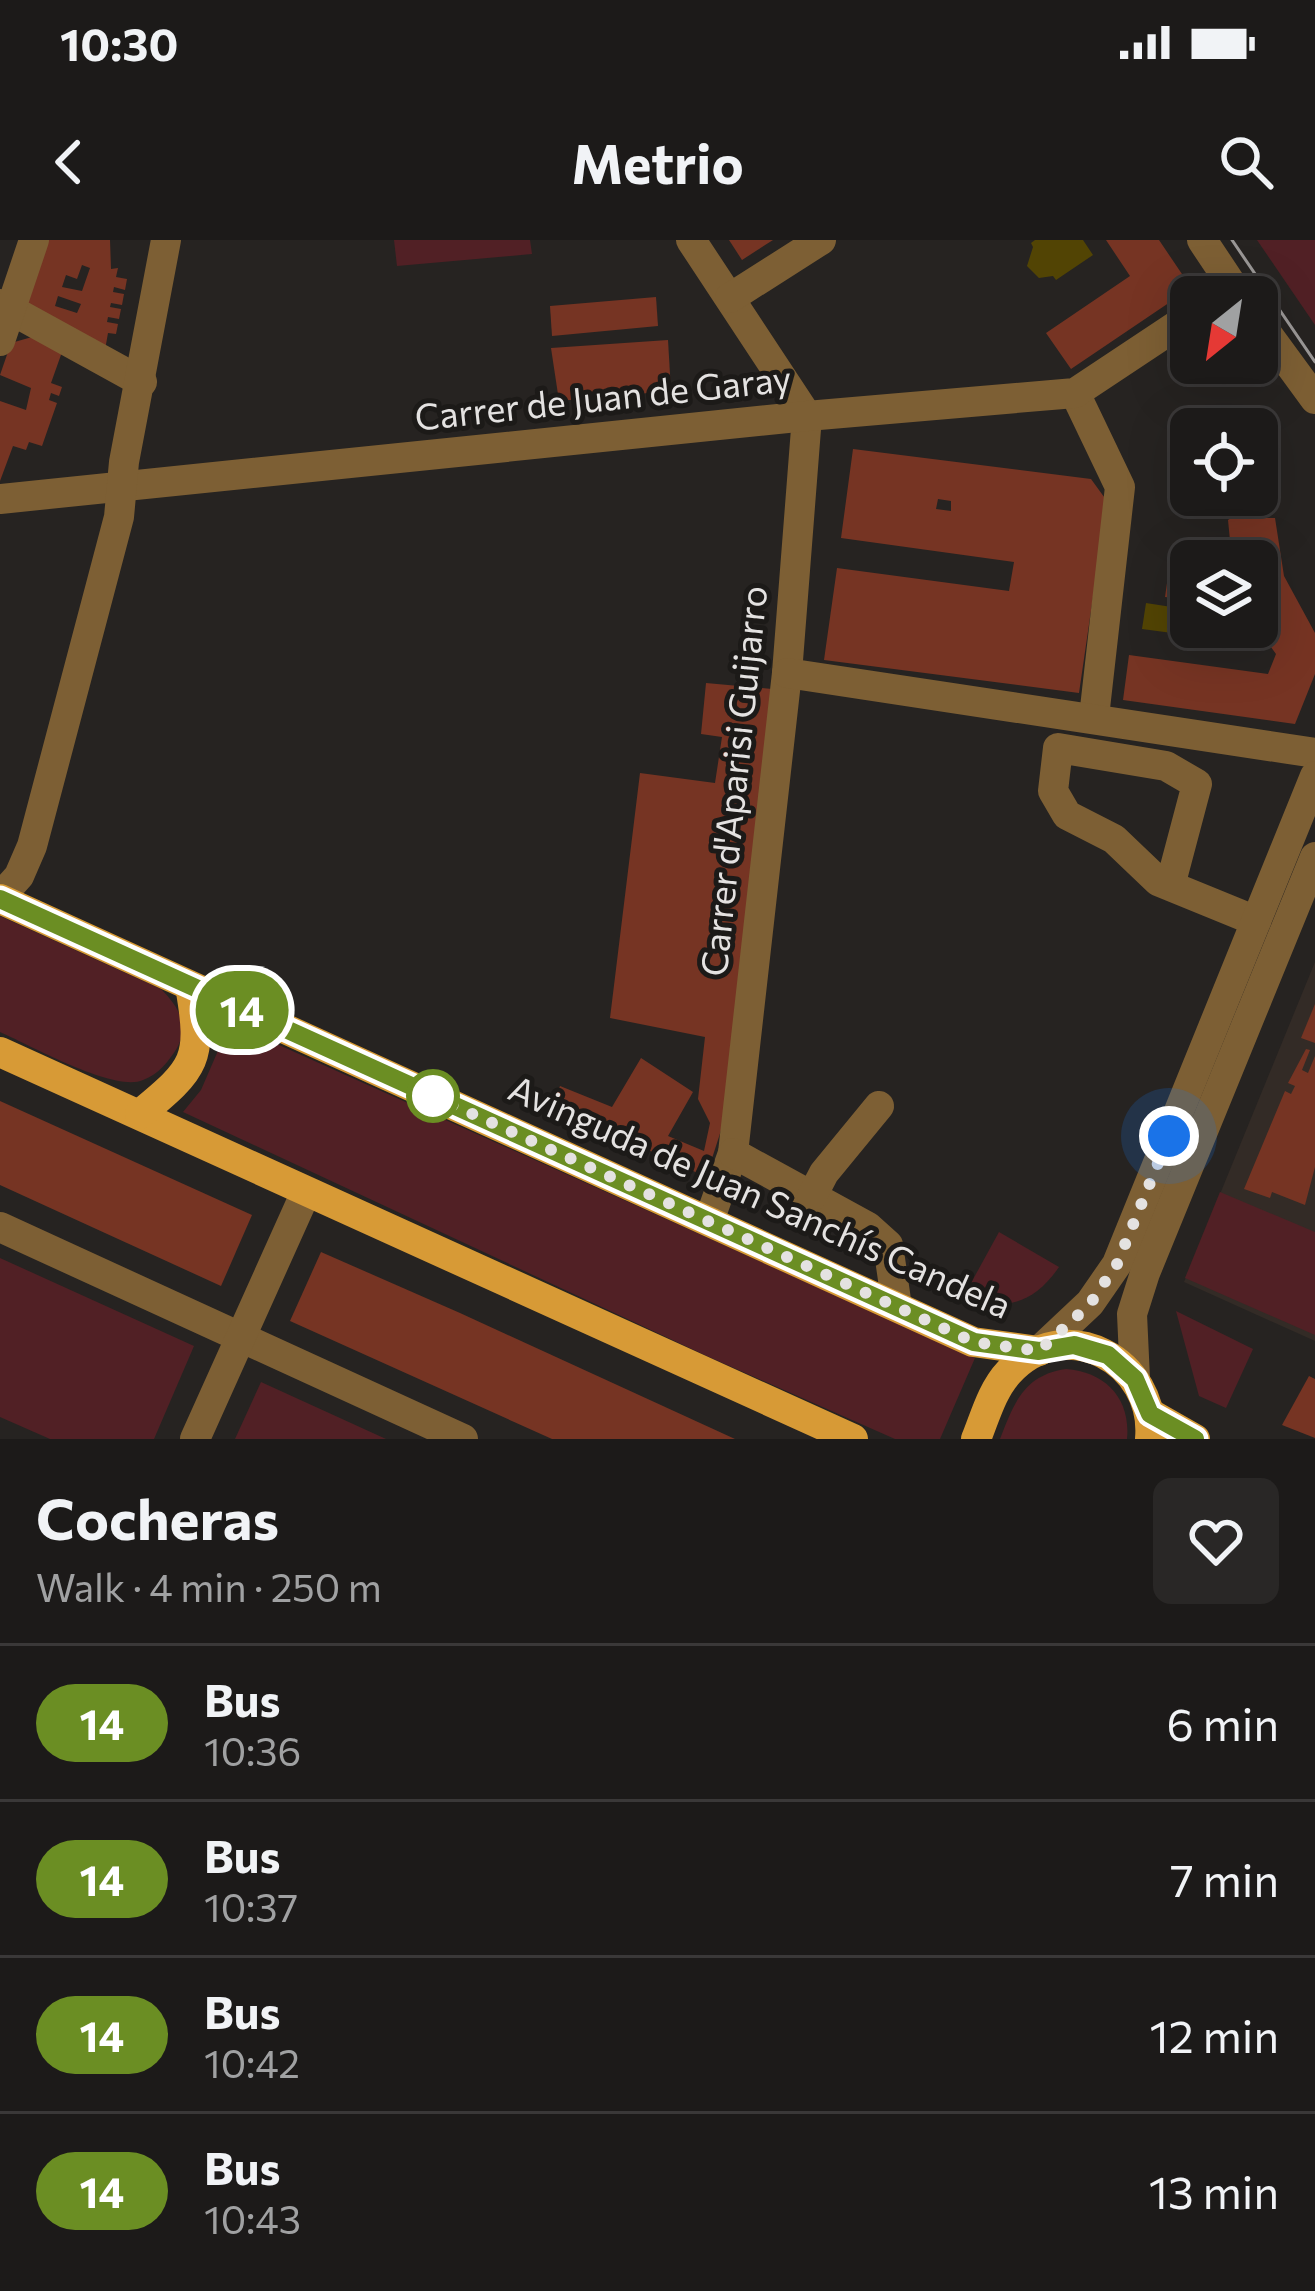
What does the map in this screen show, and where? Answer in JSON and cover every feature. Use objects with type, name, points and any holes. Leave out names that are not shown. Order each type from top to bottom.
[{"type":"main road","name":"Avinguda de Juan Sanchís Candela","points":[[0,898],[974,1342],[1039,1351],[1074,1345],[1093,1349],[1123,1366],[1135,1379]]},
{"type":"main road","points":[[140,1114],[180,1081],[190,1064],[198,1032],[190,986]]},
{"type":"main road","points":[[0,1052],[306,1192],[794,1426],[853,1439]]},
{"type":"main road","points":[[976,1439],[997,1388],[1008,1373],[1039,1351]]},
{"type":"main road","points":[[1135,1379],[1150,1426],[1195,1439]]},
{"type":"street","points":[[0,341],[5,307],[34,240]]},
{"type":"street","points":[[0,898],[19,876],[32,846],[119,517],[166,240]]},
{"type":"street","points":[[691,240],[807,416]]},
{"type":"street","points":[[730,298],[821,240]]},
{"type":"street","points":[[1202,240],[1221,276]]},
{"type":"street","points":[[5,307],[142,382]]},
{"type":"street","name":"Carrer de Juan de Garay","points":[[0,499],[1075,393],[1170,330]]},
{"type":"street","points":[[1278,349],[1315,399]]},
{"type":"street","points":[[1075,393],[1120,487],[1096,753]]},
{"type":"street","name":"Carrer d'Aparisi Guijarro","points":[[709,1221],[733,1154],[788,673],[807,416]]},
{"type":"street","points":[[788,673],[1315,753]]},
{"type":"street","points":[[1170,886],[1197,784],[1166,766],[1058,748],[1053,791],[1067,815],[1114,839],[1159,881],[1170,886],[1256,921]]},
{"type":"street","points":[[1039,1351],[1090,1304],[1117,1264],[1315,776]]},
{"type":"street","points":[[1135,1379],[1132,1314],[1145,1274],[1314,862]]},
{"type":"street","points":[[812,1196],[824,1173],[879,1106]]},
{"type":"street","points":[[733,1154],[868,1227],[888,1245],[897,1307]]},
{"type":"street","points":[[195,1439],[306,1192]]},
{"type":"street","points":[[0,1227],[463,1439]]},
{"type":"shaded area","points":[[394,240],[530,240],[532,254],[397,266]]},
{"type":"shaded area","points":[[1035,240],[1083,240],[1093,255],[1056,280],[1053,276],[1039,278],[1027,266]]},
{"type":"shaded area","points":[[1257,240],[1315,240],[1315,325]]},
{"type":"shaded area","points":[[1146,603],[1170,607],[1170,633],[1142,629]]},
{"type":"shaded area","points":[[0,916],[161,989],[182,1024],[181,1040],[163,1067],[143,1080],[113,1080],[0,1032]]},
{"type":"shaded area","points":[[1315,962],[1315,1341],[1184,1282]]},
{"type":"shaded area","points":[[230,1023],[975,1358],[940,1439],[895,1439],[183,1112],[201,1090]]},
{"type":"shaded area","points":[[1220,1192],[1315,1232],[1315,1335],[1185,1278]]},
{"type":"shaded area","points":[[999,1232],[1059,1267],[1040,1289],[1018,1301],[993,1303],[965,1294]]},
{"type":"shaded area","points":[[0,1258],[194,1346],[154,1439],[50,1439],[0,1417]]},
{"type":"shaded area","points":[[1176,1311],[1253,1349],[1226,1408],[1199,1396]]},
{"type":"shaded area","points":[[1066,1369],[1093,1376],[1113,1390],[1125,1412],[1127,1439],[1000,1439],[1030,1384]]},
{"type":"shaded area","points":[[261,1382],[386,1439],[235,1439]]},
{"type":"building","points":[[43,240],[110,240],[111,269],[118,268],[116,277],[127,279],[125,290],[114,287],[113,292],[124,294],[122,305],[111,303],[110,307],[121,309],[119,319],[108,317],[107,322],[118,324],[116,334],[108,333],[105,350],[21,303]],"holes":[[[82,265],[90,268],[82,291],[62,287],[66,275],[77,279]],[[58,296],[81,304],[77,313],[55,306]]]},
{"type":"building","points":[[729,240],[773,240],[742,260]]},
{"type":"building","points":[[1106,240],[1159,240],[1183,276],[1170,276],[1170,302],[1071,369],[1046,333],[1130,276]]},
{"type":"building","points":[[656,297],[658,326],[552,336],[550,306]]},
{"type":"building","points":[[32,337],[62,352],[51,383],[62,387],[59,396],[51,393],[49,400],[57,403],[42,446],[29,442],[26,450],[13,446],[0,481],[0,401],[26,410],[31,388],[0,375],[11,343]]},
{"type":"building","points":[[668,340],[671,391],[559,401],[551,348]]},
{"type":"building","points":[[853,449],[1091,479],[1107,501],[1079,693],[824,660],[837,568],[1009,591],[1014,562],[841,538]],"holes":[[[938,499],[951,501],[951,511],[936,509]]]},
{"type":"building","points":[[1275,518],[1284,576],[1315,633],[1315,674],[1295,724],[1123,700],[1129,655],[1268,674],[1276,654],[1272,648],[1278,648],[1278,540],[1230,540],[1228,520]]},
{"type":"building","points":[[706,683],[772,689],[726,1115],[706,1177],[552,1105],[560,1086],[612,1107],[641,1058],[693,1092],[668,1136],[704,1151],[710,1123],[698,1099],[705,1037],[610,1018],[640,773],[715,783],[722,737],[701,734]]},
{"type":"building","points":[[1315,1004],[1315,1043],[1301,1038]]},
{"type":"building","points":[[1306,1049],[1310,1050],[1302,1070],[1308,1073],[1315,1056],[1315,1167],[1305,1205],[1272,1192],[1270,1198],[1244,1189],[1285,1091],[1291,1094],[1295,1086],[1288,1083]]},
{"type":"building","points":[[0,1101],[252,1215],[221,1286],[0,1185]]},
{"type":"building","points":[[321,1252],[735,1439],[552,1439],[290,1321]]},
{"type":"building","points":[[1309,1376],[1315,1379],[1315,1438],[1282,1425]]},
{"type":"tram line","points":[[1232,240],[1315,362]]},
{"type":"bus line","name":"14","points":[[0,899],[974,1342],[1039,1351],[1074,1345],[1108,1355],[1135,1379],[1150,1414],[1195,1439]]},
{"type":"route","points":[[433,1096],[974,1342],[1008,1350],[1039,1351],[1090,1304],[1117,1264],[1169,1136]]}]
